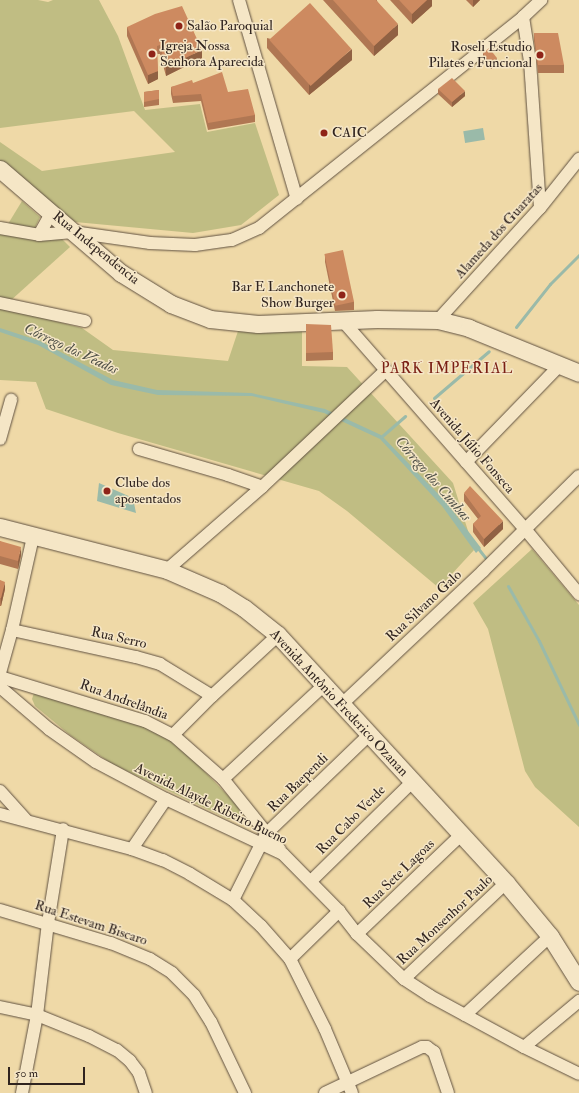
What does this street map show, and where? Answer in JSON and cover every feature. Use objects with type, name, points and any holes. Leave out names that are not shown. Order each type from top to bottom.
[{"type":"street","points":[[240,0],[297,199]]},
{"type":"street","points":[[0,228],[39,235],[73,232],[150,243],[195,245],[232,240],[259,228],[297,199],[523,17],[541,0]]},
{"type":"street","points":[[523,17],[530,61],[540,208]]},
{"type":"street","name":"Alameda dos Guaratas","points":[[438,320],[540,208],[579,159]]},
{"type":"street","name":"Rua Independencia","points":[[0,169],[121,273],[171,304],[210,318],[258,324],[342,320],[438,320],[469,328],[579,372]]},
{"type":"street","points":[[39,235],[51,213]]},
{"type":"street","points":[[0,303],[85,321]]},
{"type":"street","name":"Avenida Júlio Fonseca","points":[[342,320],[525,529],[579,594]]},
{"type":"street","points":[[466,462],[561,364]]},
{"type":"street","points":[[167,570],[262,487],[386,370]]},
{"type":"street","points":[[0,439],[11,400]]},
{"type":"street","points":[[139,449],[228,475],[262,487]]},
{"type":"street","name":"Rua Silvano Galo","points":[[342,704],[483,571],[579,476]]},
{"type":"street","name":"Avenida Antônio Frederico Ozanan","points":[[0,527],[33,537],[167,570],[220,592],[244,608],[278,635],[506,883],[550,936],[579,982]]},
{"type":"street","points":[[0,672],[12,630],[33,537]]},
{"type":"street","name":"Rua Serro","points":[[12,630],[136,657],[160,664],[212,696]]},
{"type":"street","points":[[173,734],[278,635]]},
{"type":"street","name":"Rua Andrelândia","points":[[0,677],[145,721],[173,734],[222,779],[263,839]]},
{"type":"street","points":[[222,779],[324,685]]},
{"type":"street","name":"Avenida Alayde Ribeiro Bueno","points":[[0,687],[49,729],[96,762],[166,799],[263,839],[283,854],[339,911],[357,934],[404,979],[430,996],[524,1047],[579,1074]]},
{"type":"street","name":"Rua Baependi","points":[[232,900],[263,839],[370,734]]},
{"type":"street","name":"Rua Cabo Verde","points":[[311,882],[413,781]]},
{"type":"street","points":[[0,791],[26,820]]},
{"type":"street","points":[[132,849],[166,799]]},
{"type":"street","points":[[0,814],[63,829],[132,849],[163,860],[190,874],[232,900],[261,926],[290,959],[325,1029],[350,1088]]},
{"type":"street","points":[[22,1093],[37,1015],[48,923],[63,829]]},
{"type":"street","name":"Rua Sete Lagoas","points":[[357,934],[461,835]]},
{"type":"street","name":"Rua Monsenhor Paulo","points":[[404,979],[506,883]]},
{"type":"street","name":"Rua Estevam Biscaro","points":[[0,910],[48,923],[111,943],[150,959],[172,973],[194,995],[211,1022],[245,1093]]},
{"type":"street","points":[[290,959],[339,911]]},
{"type":"street","points":[[465,1015],[550,936]]},
{"type":"street","points":[[524,1047],[579,1001]]},
{"type":"street","points":[[0,1007],[37,1015],[89,1036],[117,1050],[130,1061],[139,1073],[146,1093]]},
{"type":"street","points":[[325,1093],[350,1088],[422,1047],[427,1047],[434,1052],[448,1093]]},
{"type":"shaded area","points":[[0,0],[38,0],[48,2],[53,0],[99,0],[118,36],[145,110],[200,104],[207,132],[255,123],[279,195],[241,225],[193,233],[75,222],[0,164],[0,142],[42,171],[175,152],[134,111],[0,128]]},
{"type":"shaded area","points":[[483,128],[485,140],[465,143],[463,131]]},
{"type":"shaded area","points":[[22,201],[40,217],[34,230],[8,224]]},
{"type":"shaded area","points":[[0,233],[59,236],[70,247],[9,302],[0,300]]},
{"type":"shaded area","points":[[0,307],[82,328],[113,350],[228,361],[238,331],[302,330],[302,366],[347,367],[453,483],[474,550],[439,588],[347,511],[319,491],[118,433],[46,409],[36,382],[0,380]]},
{"type":"shaded area","points":[[0,328],[40,341],[113,380],[157,390],[251,393],[325,409],[381,435],[446,502],[481,548],[476,553],[442,506],[380,439],[324,413],[252,396],[158,395],[111,385],[38,345],[0,332]]},
{"type":"shaded area","name":"Clube dos aposentados","points":[[99,483],[133,498],[136,513],[97,501]]},
{"type":"shaded area","points":[[532,549],[579,605],[579,827],[535,787],[525,771],[488,629],[473,603]]},
{"type":"shaded area","points":[[34,693],[143,724],[177,743],[238,806],[241,816],[239,818],[228,819],[112,764],[70,735],[35,706],[32,699]]},
{"type":"building","points":[[333,0],[376,0],[398,24],[374,46]]},
{"type":"building","points":[[399,0],[427,0],[412,14]]},
{"type":"building","points":[[310,3],[351,49],[311,86],[269,40]]},
{"type":"building","points":[[182,6],[202,50],[166,67],[160,45],[157,46],[158,71],[148,75],[127,27],[155,14]]},
{"type":"building","points":[[534,33],[558,33],[564,65],[538,65]]},
{"type":"building","points":[[489,48],[497,58],[491,64],[483,53]]},
{"type":"building","points":[[222,72],[228,92],[248,89],[255,115],[208,123],[201,94],[173,96],[171,87],[192,80],[193,83]]},
{"type":"building","points":[[452,78],[465,91],[452,102],[438,89]]},
{"type":"building","points":[[159,90],[159,99],[144,102],[144,92]]},
{"type":"building","points":[[343,250],[354,302],[335,306],[324,254]]},
{"type":"building","points":[[306,324],[331,325],[333,352],[306,353]]},
{"type":"building","points":[[470,486],[503,521],[484,539],[473,524],[481,516],[464,493]]},
{"type":"building","points":[[0,541],[21,547],[18,561],[0,556]]},
{"type":"building","points":[[0,580],[5,582],[1,598],[0,598]]},
{"type":"waterway","points":[[516,327],[550,284],[579,255]]},
{"type":"waterway","points":[[434,398],[489,351]]},
{"type":"waterway","points":[[381,437],[405,416]]},
{"type":"waterway","name":"Córrego dos Cunhas","points":[[477,547],[487,560]]},
{"type":"waterway","name":"Córrego dos Cunhas","points":[[508,586],[539,641],[579,725]]},
{"type":"place","name":"Salão Paroquial","points":[[179,26]]},
{"type":"place","name":"Igreja Nossa Senhora Aparecida","points":[[152,54]]},
{"type":"place","name":"Roseli Estudio Pilates e Funcional","points":[[540,55]]},
{"type":"place","name":"CAIC","points":[[324,133]]},
{"type":"place","name":"Bar E Lanchonete Show Burger","points":[[342,295]]},
{"type":"place","name":"Clube dos aposentados","points":[[107,491]]},
{"type":"district","name":"PARK IMPERIAL","points":[[447,369]]},
{"type":"water label","name":"Córrego dos Veados","points":[[71,349]]}]
